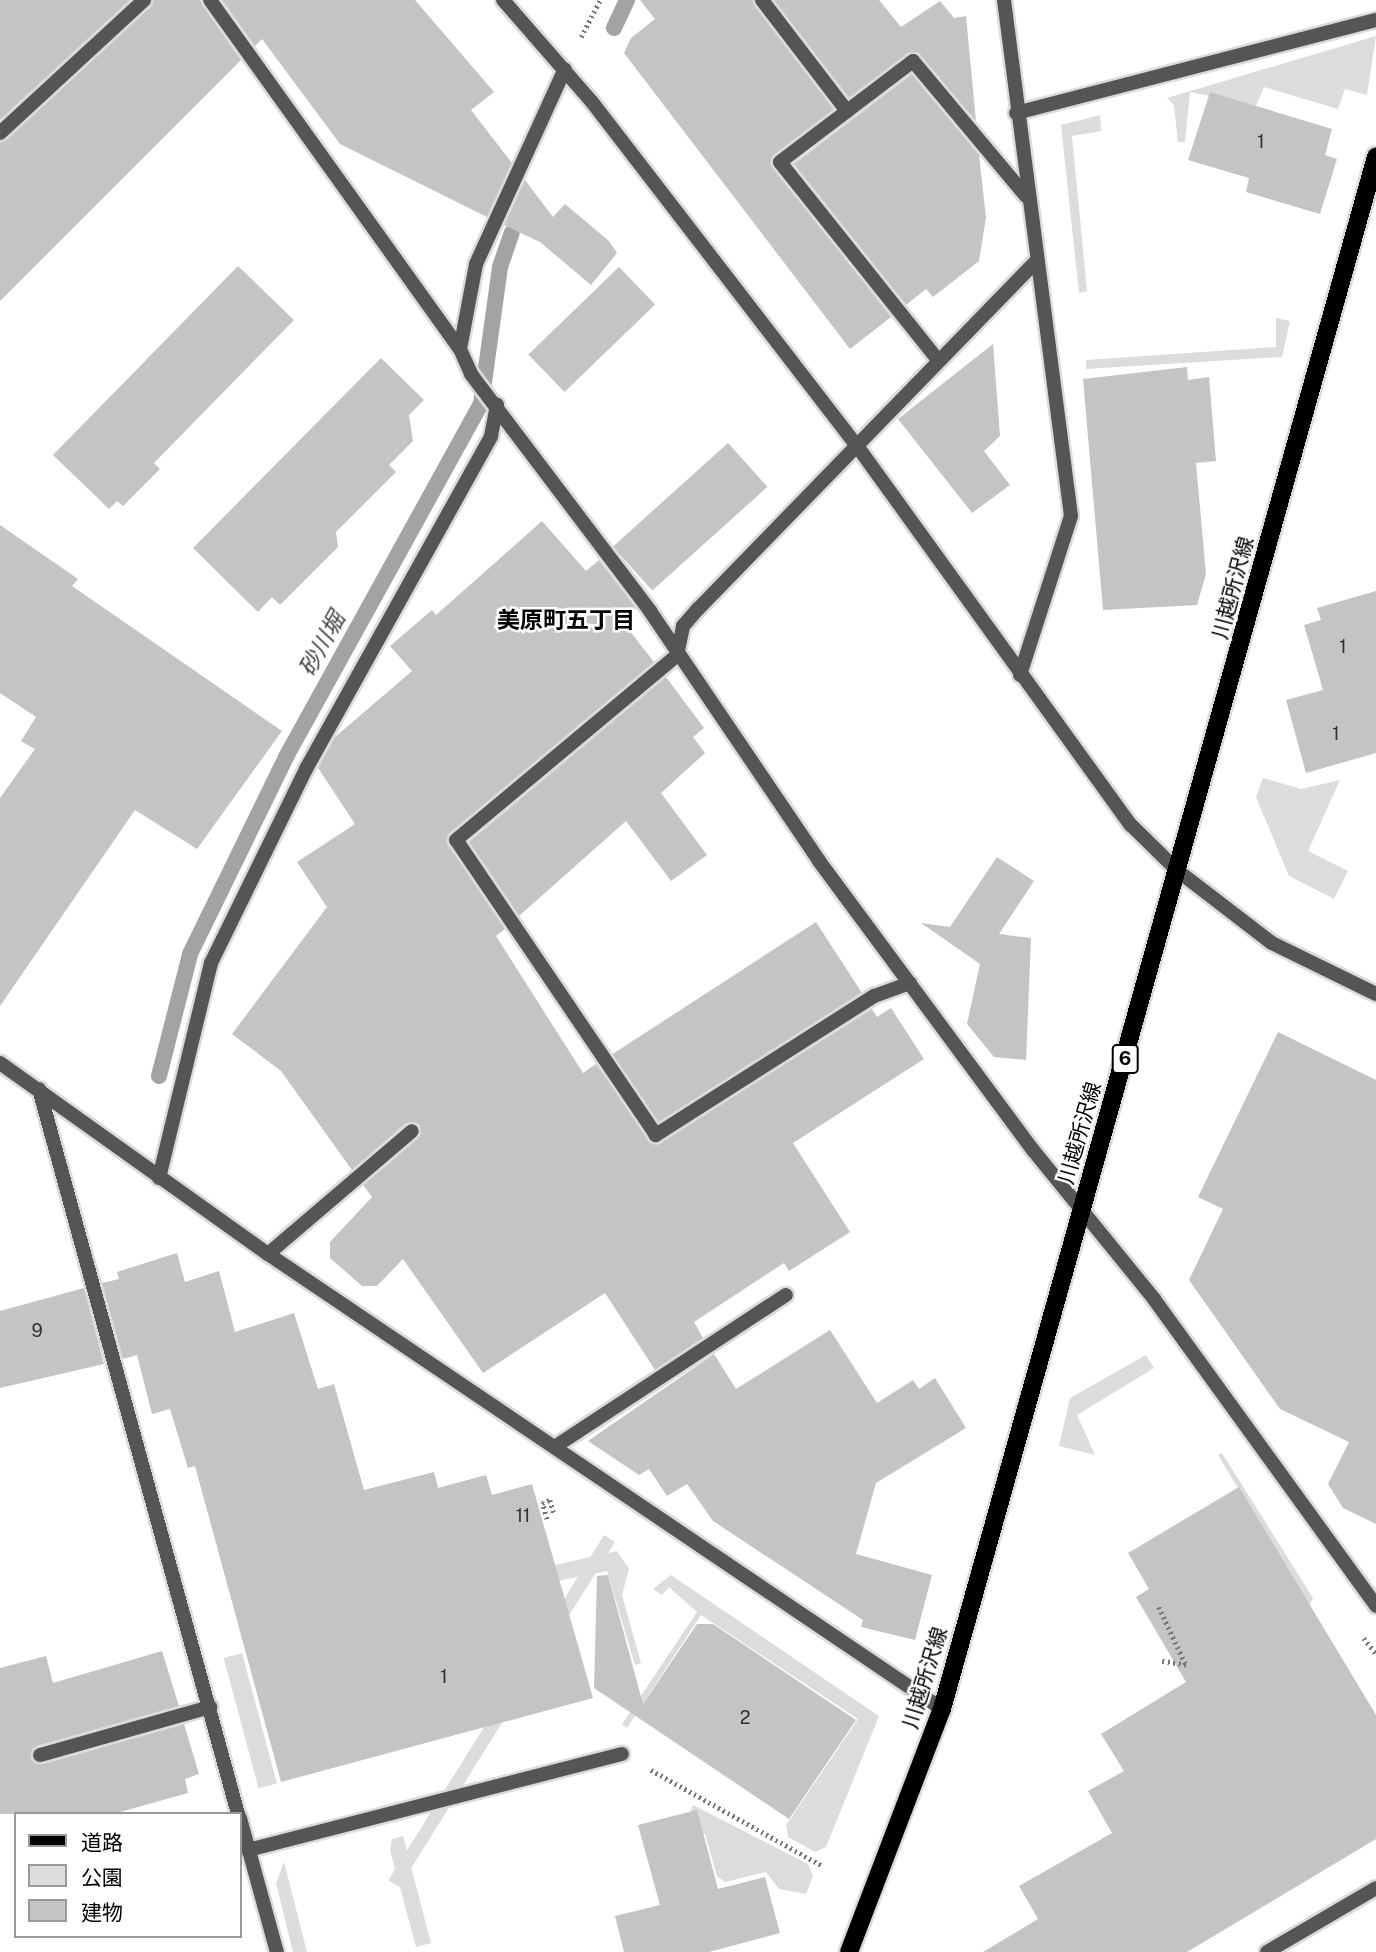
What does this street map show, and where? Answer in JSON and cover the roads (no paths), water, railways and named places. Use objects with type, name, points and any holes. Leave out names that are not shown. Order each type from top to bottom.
[{"type":"main road","name":"川越所沢線","points":[[849,1952],[942,1709],[1376,157]]},
{"type":"street","points":[[0,133],[144,0]]},
{"type":"street","points":[[210,0],[460,349],[471,374],[497,405],[677,655],[909,983],[1081,1211],[1154,1299],[1376,1606]]},
{"type":"street","points":[[503,0],[565,69],[855,443],[1131,825],[1178,871],[1272,943],[1376,994]]},
{"type":"street","points":[[762,0],[847,111]]},
{"type":"street","points":[[1004,0],[1026,196],[1071,516],[1020,674]]},
{"type":"street","points":[[1016,113],[1376,20]]},
{"type":"street","points":[[938,360],[780,162],[913,61],[1026,196]]},
{"type":"street","points":[[460,349],[476,264],[565,69]]},
{"type":"street","points":[[909,983],[874,996],[656,1135],[456,839],[677,655],[683,626],[855,443],[1035,262]]},
{"type":"street","points":[[159,1178],[211,963],[306,769],[491,436],[497,405]]},
{"type":"street","points":[[0,1063],[268,1254],[942,1709]]},
{"type":"street","points":[[39,1089],[238,1812]]},
{"type":"street","points":[[268,1254],[412,1131]]},
{"type":"street","points":[[556,1446],[786,1295]]},
{"type":"street","points":[[40,1755],[210,1707]]},
{"type":"street","points":[[248,1850],[622,1754]]},
{"type":"street","points":[[242,1827],[277,1952]]},
{"type":"street","points":[[1268,1952],[1376,1888]]},
{"type":"waterway","name":"砂川堀","points":[[614,28],[627,0]]},
{"type":"waterway","name":"砂川堀","points":[[159,1076],[190,954],[286,757],[481,404],[500,267],[512,233]]},
{"type":"district","name":"美原町五丁目","points":[[566,620]]}]
